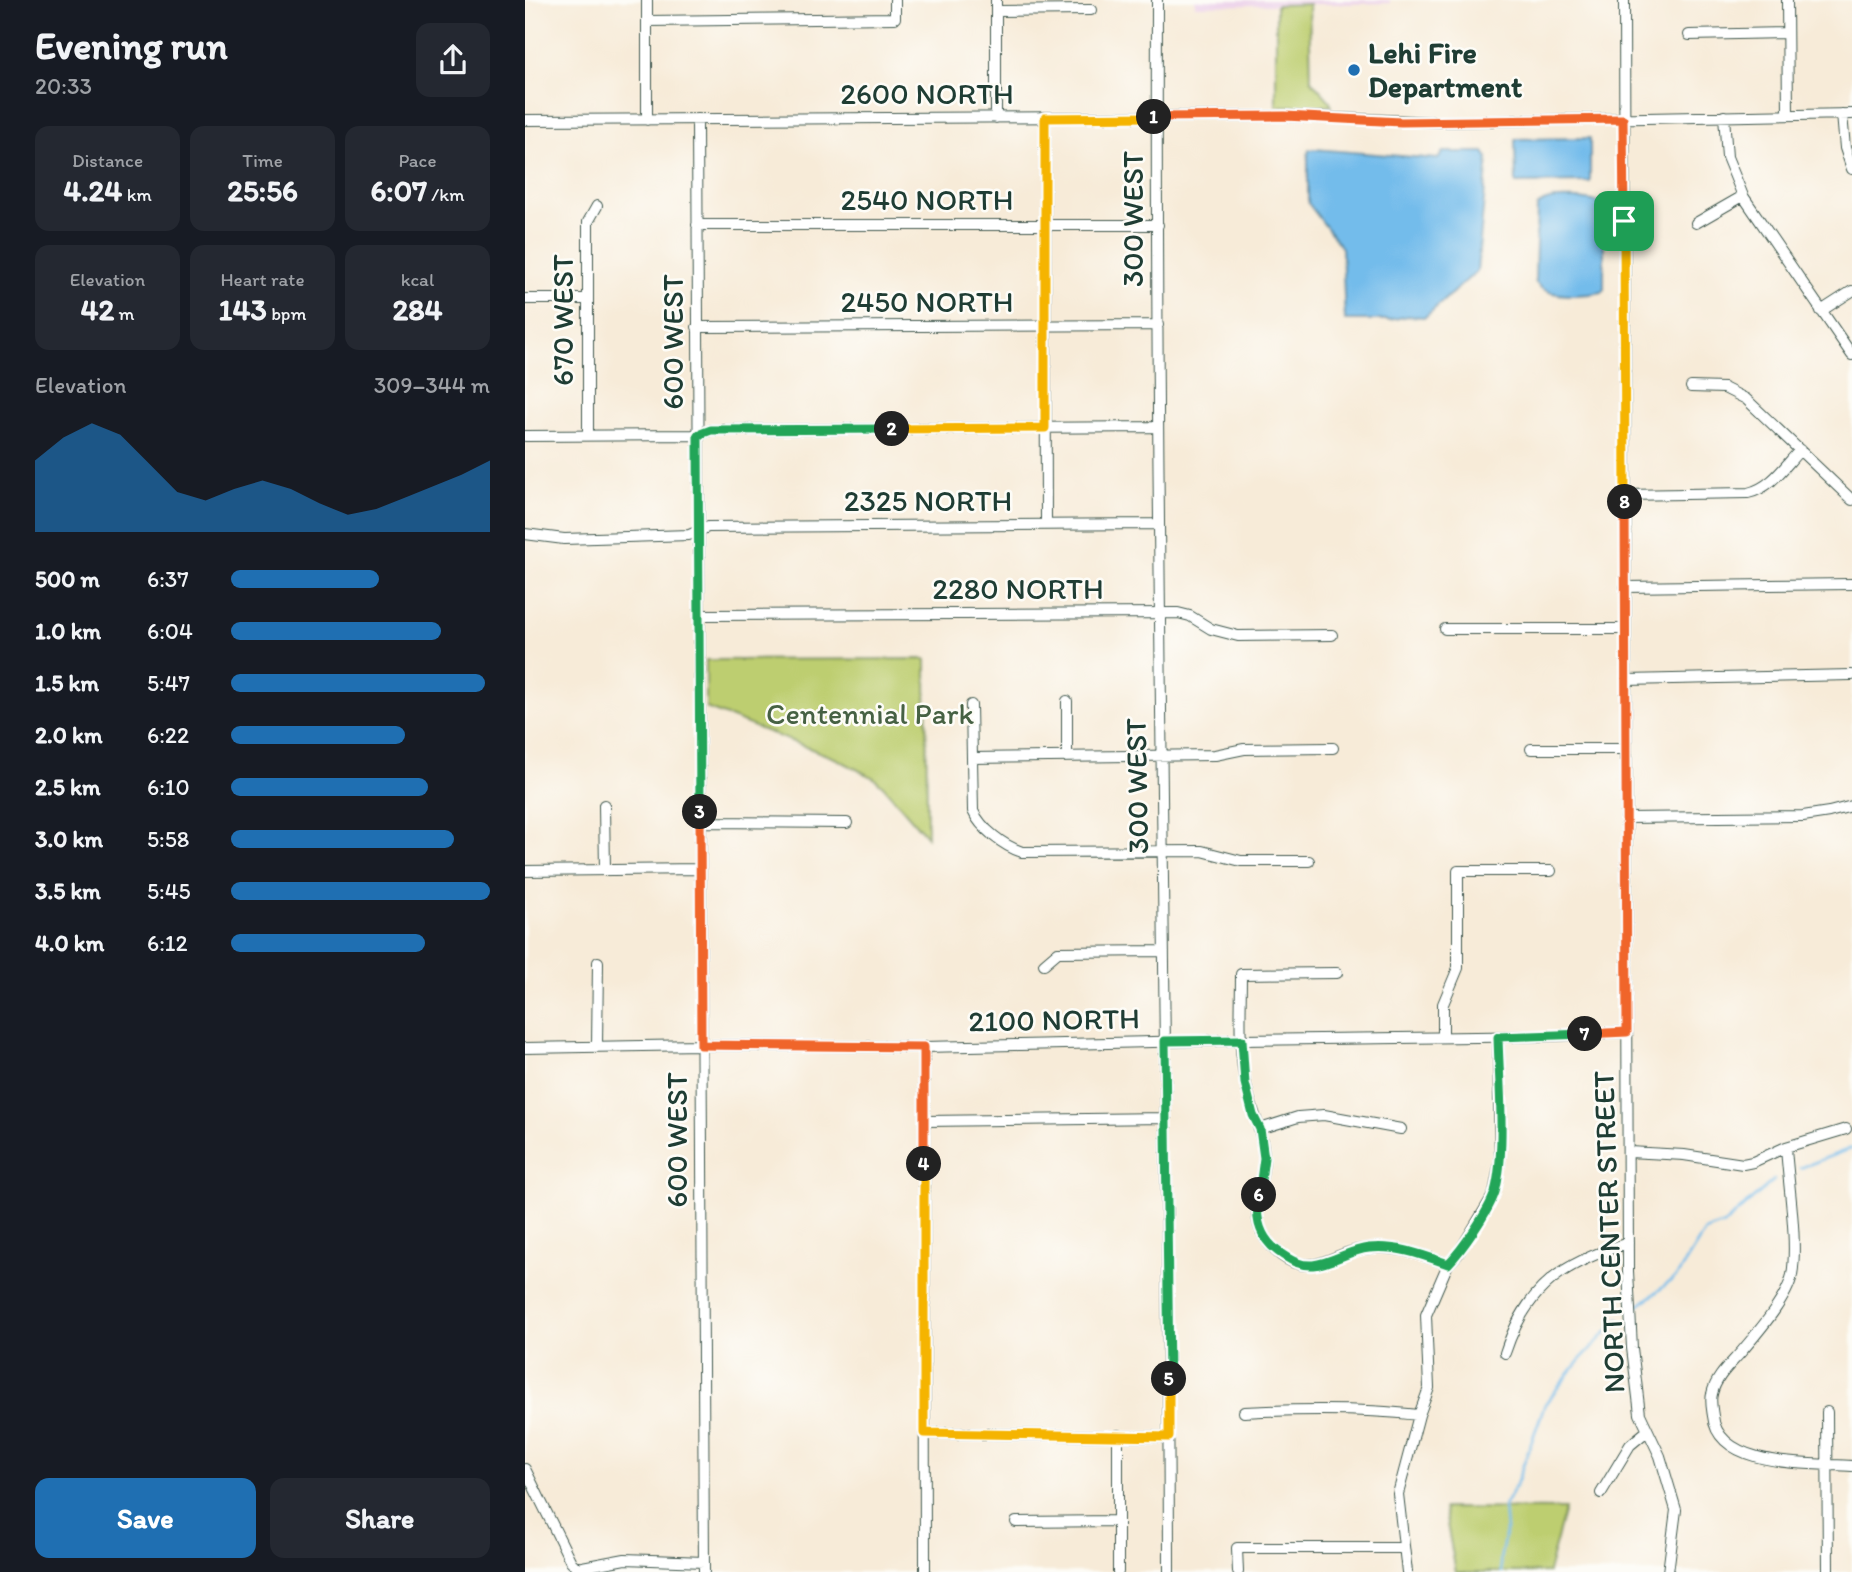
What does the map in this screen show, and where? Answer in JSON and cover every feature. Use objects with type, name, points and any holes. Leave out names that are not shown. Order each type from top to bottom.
[{"type":"street","points":[[647,0],[647,120]]},
{"type":"street","points":[[647,21],[895,18],[895,0]]},
{"type":"street","name":"300 WEST","points":[[1157,0],[1159,613],[1170,1572]]},
{"type":"street","name":"NORTH CENTER STREET","points":[[1624,0],[1628,1243],[1631,1337],[1640,1414],[1660,1456],[1676,1510],[1668,1572]]},
{"type":"street","points":[[1787,0],[1788,115]]},
{"type":"street","points":[[996,118],[996,5],[1091,10]]},
{"type":"street","points":[[1689,35],[1786,33]]},
{"type":"street","points":[[1847,114],[1845,148],[1852,169]]},
{"type":"street","name":"2600 NORTH","points":[[525,120],[1285,116],[1401,122],[1847,114]]},
{"type":"street","points":[[1724,116],[1727,157],[1743,195],[1852,355]]},
{"type":"street","points":[[1045,118],[1046,525]]},
{"type":"street","name":"600 WEST","points":[[697,119],[704,1567]]},
{"type":"street","points":[[1696,223],[1743,195]]},
{"type":"street","name":"670 WEST","points":[[588,436],[588,222],[597,206]]},
{"type":"street","name":"2540 NORTH","points":[[697,225],[1158,225]]},
{"type":"street","points":[[1821,311],[1852,290]]},
{"type":"street","points":[[525,299],[588,299]]},
{"type":"street","name":"2450 NORTH","points":[[697,327],[1158,326]]},
{"type":"street","points":[[1691,387],[1712,387],[1746,399],[1852,500]]},
{"type":"street","points":[[525,436],[698,435],[711,430],[1158,427]]},
{"type":"street","points":[[1625,495],[1748,493],[1760,490],[1770,483],[1800,450]]},
{"type":"street","name":"2325 NORTH","points":[[525,534],[564,539],[689,535],[708,527],[1159,524]]},
{"type":"street","points":[[1625,587],[1852,584]]},
{"type":"street","name":"2280 NORTH","points":[[699,615],[1178,613],[1190,616],[1211,629],[1238,636],[1332,635]]},
{"type":"street","points":[[1445,629],[1626,629]]},
{"type":"street","points":[[1626,680],[1852,675]]},
{"type":"street","points":[[1067,701],[1067,757]]},
{"type":"street","points":[[971,705],[973,811],[976,819],[1008,847],[1022,852],[1202,852],[1241,861],[1309,861]]},
{"type":"street","points":[[972,758],[1215,755],[1244,749],[1333,748]]},
{"type":"street","points":[[1531,749],[1625,748]]},
{"type":"street","points":[[604,805],[605,870]]},
{"type":"street","points":[[1626,818],[1803,816],[1829,813],[1852,806]]},
{"type":"street","points":[[700,822],[847,823]]},
{"type":"street","points":[[525,871],[700,869]]},
{"type":"street","points":[[1443,1037],[1443,1004],[1458,968],[1458,871],[1551,872]]},
{"type":"street","points":[[1045,964],[1058,952],[1164,951]]},
{"type":"street","points":[[597,1047],[598,962]]},
{"type":"street","points":[[1337,972],[1241,974],[1245,1083],[1253,1115],[1260,1129],[1264,1158],[1256,1209],[1258,1225],[1266,1241],[1296,1264],[1311,1266],[1350,1251],[1371,1248],[1415,1252],[1448,1264]]},
{"type":"street","name":"2100 NORTH","points":[[525,1048],[701,1045],[924,1047],[1498,1037],[1627,1032]]},
{"type":"street","points":[[1407,1572],[1398,1494],[1429,1388],[1426,1315],[1448,1264],[1458,1254],[1494,1194],[1500,1161],[1498,1037]]},
{"type":"street","points":[[924,1047],[925,1572]]},
{"type":"street","points":[[1260,1129],[1298,1117],[1324,1115],[1401,1129]]},
{"type":"street","points":[[925,1121],[1166,1118]]},
{"type":"street","points":[[1629,1152],[1684,1155],[1743,1164],[1786,1147],[1846,1129]]},
{"type":"street","points":[[1786,1147],[1793,1245],[1792,1276],[1786,1292],[1744,1349],[1720,1376],[1711,1396],[1714,1422],[1723,1440],[1747,1455],[1852,1466]]},
{"type":"street","points":[[1505,1353],[1514,1325],[1534,1296],[1553,1278],[1585,1258],[1628,1243]]},
{"type":"street","points":[[1244,1412],[1324,1409],[1419,1415]]},
{"type":"street","points":[[1827,1412],[1828,1572]]},
{"type":"street","points":[[1601,1493],[1630,1445],[1647,1431]]},
{"type":"street","points":[[924,1433],[1169,1437]]},
{"type":"street","points":[[1118,1435],[1118,1572]]},
{"type":"street","points":[[525,1469],[566,1552],[577,1568],[625,1559],[704,1567]]},
{"type":"street","points":[[1016,1522],[1118,1521]]},
{"type":"street","points":[[1238,1572],[1237,1548],[1404,1548]]},
{"type":"shaded area","points":[[1195,0],[1390,0],[1390,3],[1195,6]]},
{"type":"green space","points":[[1309,4],[1311,80],[1330,101],[1331,106],[1276,106],[1276,5]]},
{"type":"green space","name":"Centennial Park","points":[[926,659],[927,837],[874,778],[837,759],[706,708],[706,660]]},
{"type":"green space","points":[[1444,1508],[1565,1509],[1548,1572],[1456,1572]]},
{"type":"water","points":[[1590,138],[1590,182],[1516,183],[1515,139]]},
{"type":"water","points":[[1309,150],[1438,159],[1443,152],[1484,152],[1488,158],[1477,271],[1425,317],[1345,320],[1342,248],[1308,203],[1308,155]]},
{"type":"water","points":[[1580,199],[1599,202],[1604,211],[1604,289],[1602,292],[1586,295],[1565,295],[1547,291],[1535,281],[1537,207],[1551,200]]},
{"type":"waterway","points":[[1800,1168],[1852,1148]]},
{"type":"waterway","points":[[1636,1308],[1677,1276],[1705,1231],[1724,1224],[1774,1180]]},
{"type":"waterway","points":[[1502,1572],[1500,1560],[1506,1529],[1504,1506],[1516,1485],[1545,1404],[1579,1361],[1619,1319]]},
{"type":"place","name":"Lehi Fire Department","points":[[1354,70]]},
{"type":"route","points":[[1285,116],[1401,122],[1623,119],[1624,221],[1627,1032],[1498,1037],[1500,1161],[1494,1194],[1458,1254],[1448,1264],[1415,1252],[1371,1248],[1350,1251],[1311,1266],[1296,1264],[1274,1249],[1266,1241],[1258,1225],[1256,1209],[1264,1158],[1260,1129],[1253,1115],[1245,1083],[1242,1040],[1165,1041],[1169,1437],[924,1433],[924,1047],[701,1045],[698,435],[711,430],[1045,428],[1045,118],[1285,116]]}]
